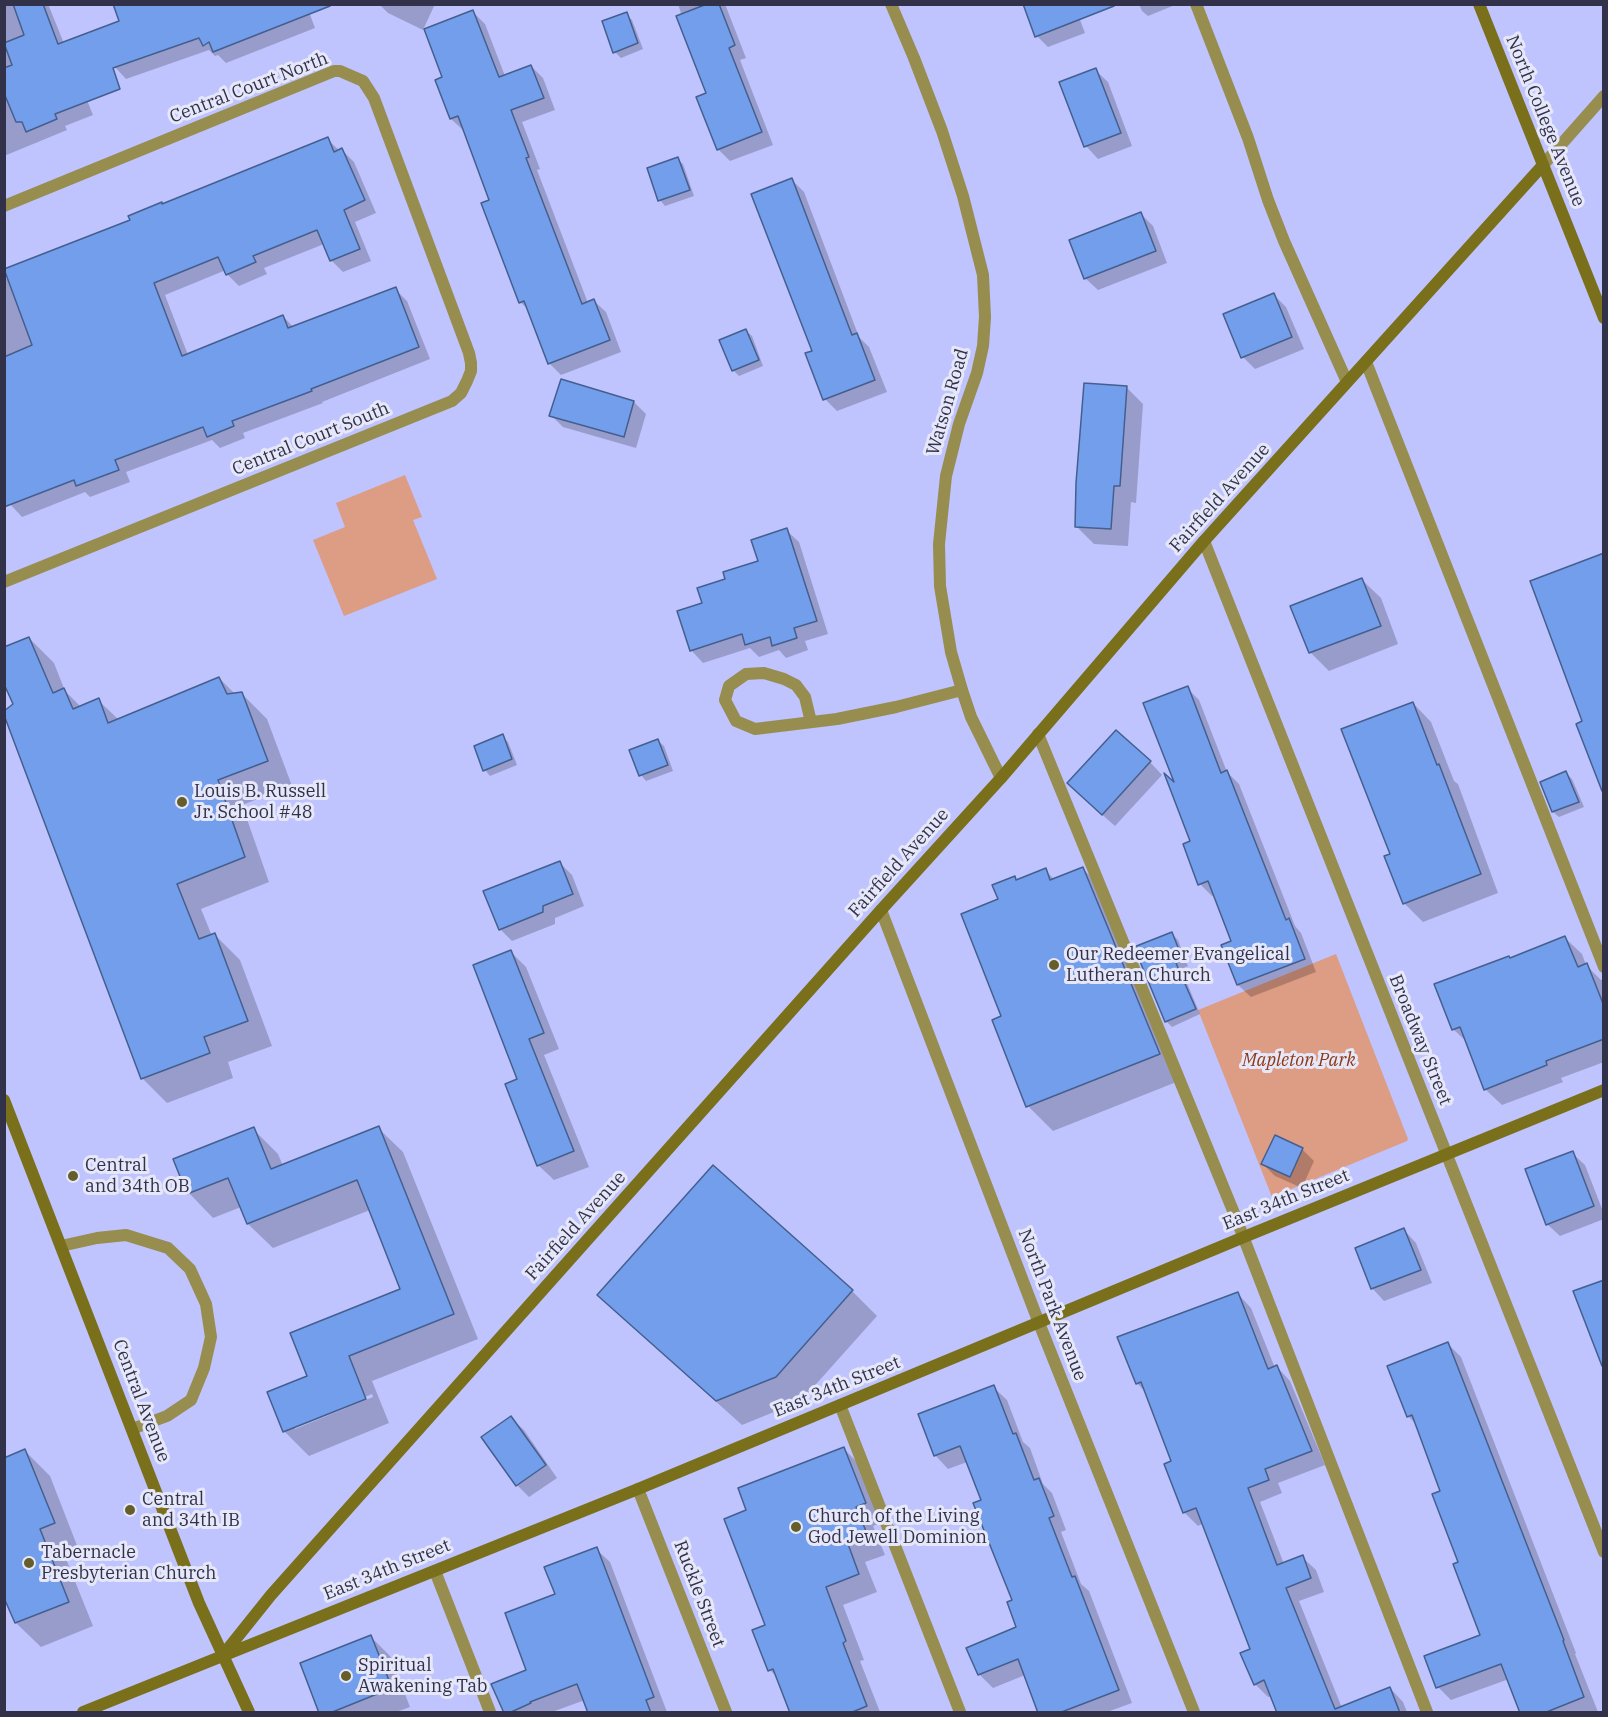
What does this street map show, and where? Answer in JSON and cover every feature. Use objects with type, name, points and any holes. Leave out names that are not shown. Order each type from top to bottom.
[{"type":"street","name":"Watson Road","points":[[891,4],[942,132],[974,237],[984,289],[983,345],[977,373],[959,424],[946,476],[939,544],[940,586],[951,652],[962,690],[971,717],[1001,778]]},
{"type":"street","points":[[1196,4],[1248,138],[1284,241],[1347,382]]},
{"type":"street","name":"North College Avenue","points":[[1479,4],[1604,318]]},
{"type":"street","name":"Central Court North","points":[[4,206],[334,71],[340,71],[363,81],[374,98],[421,223]]},
{"type":"street","name":"Fairfield Avenue","points":[[223,1655],[271,1595],[1001,778],[1204,541],[1604,96]]},
{"type":"street","name":"Central Court South","points":[[4,582],[452,401],[457,397],[470,376],[470,357],[421,223]]},
{"type":"street","points":[[1366,362],[1604,967]]},
{"type":"street","name":"Broadway Street","points":[[1204,541],[1604,1552]]},
{"type":"street","points":[[811,722],[805,697],[796,685],[784,679],[764,673],[746,674],[729,686],[725,700],[736,721],[755,729],[837,719],[962,690]]},
{"type":"street","points":[[1038,734],[1244,1237],[1427,1713]]},
{"type":"street","name":"North Park Avenue","points":[[881,910],[1039,1323],[1194,1713]]},
{"type":"street","name":"East 34th Street","points":[[83,1713],[638,1489],[1604,1090]]},
{"type":"street","name":"Central Avenue","points":[[4,1100],[199,1603],[249,1713]]},
{"type":"street","points":[[61,1246],[97,1238],[126,1235],[168,1248],[190,1269],[206,1304],[211,1337],[204,1368],[191,1400],[167,1416],[132,1429]]},
{"type":"street","points":[[840,1405],[960,1713]]},
{"type":"street","name":"Ruckle Street","points":[[638,1489],[726,1713]]},
{"type":"street","points":[[435,1570],[490,1713]]},
{"type":"green space","points":[[405,475],[422,517],[413,520],[437,579],[344,616],[313,540],[345,527],[336,503]]},
{"type":"green space","name":"Mapleton Park","points":[[1336,954],[1408,1139],[1272,1197],[1198,1010]]},
{"type":"building","points":[[13,4],[43,4],[58,44],[119,21],[113,4],[330,4],[330,6],[213,52],[209,42],[203,46],[199,38],[113,68],[120,89],[55,114],[57,119],[26,132],[22,122],[16,122],[4,93],[4,68],[12,65],[4,43],[24,35]]},
{"type":"building","points":[[707,4],[719,4],[735,45],[729,48],[762,132],[717,150],[696,97],[706,93],[676,16]]},
{"type":"building","points":[[1023,4],[1114,4],[1114,6],[1035,37]]},
{"type":"building","points":[[473,10],[499,77],[531,65],[544,98],[511,110],[529,157],[526,158],[582,304],[594,299],[610,340],[548,364],[524,301],[519,303],[481,203],[489,200],[458,116],[450,119],[435,80],[442,77],[424,29]]},
{"type":"building","points":[[627,12],[638,43],[613,53],[602,21]]},
{"type":"building","points":[[1096,68],[1121,133],[1084,147],[1059,82]]},
{"type":"building","points":[[328,137],[334,152],[342,148],[365,200],[344,210],[360,249],[330,261],[317,230],[253,256],[256,262],[226,275],[218,257],[154,283],[182,356],[283,315],[288,328],[396,287],[419,347],[232,421],[234,426],[207,437],[203,427],[115,460],[119,470],[76,486],[74,480],[4,507],[4,357],[32,345],[4,269],[130,220],[128,216],[162,202],[162,204]]},
{"type":"building","points":[[678,157],[690,190],[658,201],[647,168]]},
{"type":"building","points":[[792,178],[852,335],[857,333],[875,380],[823,400],[805,353],[812,351],[751,194]]},
{"type":"building","points":[[1141,212],[1156,251],[1084,279],[1069,240]]},
{"type":"building","points":[[1274,293],[1292,337],[1241,358],[1223,314]]},
{"type":"building","points":[[746,329],[759,360],[732,371],[719,340]]},
{"type":"building","points":[[561,379],[634,401],[624,437],[549,416]]},
{"type":"building","points":[[1084,383],[1127,386],[1120,486],[1114,486],[1111,529],[1075,527]]},
{"type":"building","points":[[787,528],[817,621],[794,628],[797,638],[772,646],[770,637],[745,645],[742,634],[690,651],[677,611],[702,603],[697,588],[725,579],[723,572],[758,561],[751,540]]},
{"type":"building","points":[[1604,553],[1604,790],[1602,791],[1576,724],[1582,721],[1530,581]]},
{"type":"building","points":[[1362,578],[1381,626],[1309,653],[1290,606]]},
{"type":"building","points":[[29,637],[53,693],[64,688],[73,709],[99,698],[108,723],[219,677],[227,694],[242,692],[268,761],[218,780],[245,857],[177,884],[199,939],[215,933],[248,1021],[204,1037],[210,1053],[141,1079],[4,715],[4,711],[13,704],[4,684],[4,647]]},
{"type":"building","points":[[1188,686],[1221,773],[1227,770],[1286,920],[1289,918],[1305,959],[1237,985],[1221,945],[1231,941],[1208,881],[1198,885],[1183,844],[1190,841],[1164,773],[1174,782],[1143,703]]},
{"type":"building","points":[[1413,702],[1481,874],[1403,904],[1384,856],[1390,854],[1341,729]]},
{"type":"building","points":[[1116,730],[1151,761],[1102,815],[1067,783]]},
{"type":"building","points":[[503,734],[512,759],[483,771],[474,746]]},
{"type":"building","points":[[658,739],[668,765],[639,776],[629,750]]},
{"type":"building","points":[[1566,771],[1579,802],[1552,812],[1540,782]]},
{"type":"building","points":[[560,861],[573,894],[543,906],[543,912],[499,930],[483,891]]},
{"type":"building","name":"Our Redeemer Evangelical Lutheran Church","points":[[1083,867],[1160,1054],[1026,1107],[992,1020],[1001,1016],[961,914],[998,899],[992,885],[1015,876],[1016,880],[1046,868],[1050,880]]},
{"type":"building","points":[[1172,932],[1183,960],[1176,963],[1196,1009],[1165,1022],[1134,947]]},
{"type":"building","points":[[1565,936],[1578,967],[1587,963],[1604,1006],[1604,1039],[1546,1061],[1547,1065],[1484,1090],[1460,1027],[1452,1030],[1434,984]]},
{"type":"building","points":[[511,950],[544,1033],[529,1039],[574,1151],[537,1166],[505,1084],[517,1079],[473,965]]},
{"type":"building","points":[[379,1126],[454,1314],[349,1356],[366,1399],[283,1432],[267,1392],[307,1376],[290,1333],[400,1289],[357,1180],[247,1224],[228,1178],[187,1194],[173,1159],[254,1127],[271,1169]]},
{"type":"building","points":[[1275,1135],[1303,1148],[1290,1177],[1261,1164]]},
{"type":"building","points":[[1573,1151],[1594,1206],[1546,1225],[1525,1169]]},
{"type":"building","points":[[713,1165],[853,1290],[776,1377],[716,1401],[597,1295]]},
{"type":"building","points":[[1404,1228],[1421,1270],[1371,1289],[1355,1248]]},
{"type":"building","points":[[1604,1280],[1604,1366],[1602,1366],[1573,1291]]},
{"type":"building","points":[[1238,1292],[1268,1369],[1277,1365],[1312,1451],[1265,1469],[1269,1480],[1248,1488],[1277,1565],[1303,1555],[1311,1578],[1286,1588],[1335,1709],[1390,1687],[1400,1713],[1277,1713],[1264,1680],[1254,1685],[1240,1653],[1250,1649],[1196,1508],[1183,1513],[1164,1464],[1171,1461],[1141,1382],[1136,1384],[1117,1337]]},
{"type":"building","points":[[1448,1342],[1584,1697],[1544,1713],[1520,1713],[1501,1664],[1436,1688],[1424,1656],[1480,1635],[1453,1564],[1458,1562],[1432,1494],[1440,1491],[1412,1415],[1407,1417],[1387,1366]]},
{"type":"building","points":[[994,1385],[1034,1480],[1039,1478],[1054,1516],[1049,1518],[1072,1577],[1075,1576],[1119,1690],[1059,1713],[1038,1713],[1018,1659],[978,1675],[966,1648],[1016,1627],[1007,1602],[1012,1600],[973,1503],[981,1500],[960,1446],[934,1456],[918,1414]]},
{"type":"building","points":[[511,1416],[546,1465],[516,1486],[481,1437]]},
{"type":"building","name":"Church of the Living God Jewell Dominion","points":[[844,1447],[866,1503],[856,1507],[868,1536],[848,1544],[859,1574],[826,1587],[846,1641],[843,1643],[867,1706],[850,1713],[790,1713],[773,1669],[768,1671],[752,1630],[765,1625],[724,1519],[746,1510],[738,1488]]},
{"type":"building","name":"Tabernacle Presbyterian Church","points":[[25,1449],[55,1523],[40,1529],[69,1602],[15,1623],[4,1598],[4,1458]]},
{"type":"building","points":[[597,1547],[654,1697],[646,1700],[651,1713],[588,1713],[577,1684],[530,1702],[509,1713],[504,1713],[491,1684],[526,1670],[505,1613],[555,1594],[544,1567]]},
{"type":"building","name":"Spiritual Awakening Tab","points":[[371,1635],[392,1688],[330,1713],[319,1713],[300,1663]]},
{"type":"place","name":"Louis B. Russell Jr. School #48","points":[[182,802]]},
{"type":"place","name":"Our Redeemer Evangelical Lutheran Church","points":[[1054,965]]},
{"type":"place","name":"Central and 34th OB","points":[[73,1176]]},
{"type":"place","name":"Central and 34th IB","points":[[130,1510]]},
{"type":"place","name":"Church of the Living God Jewell Dominion","points":[[796,1527]]},
{"type":"place","name":"Tabernacle Presbyterian Church","points":[[29,1563]]},
{"type":"place","name":"Spiritual Awakening Tab","points":[[346,1676]]}]
